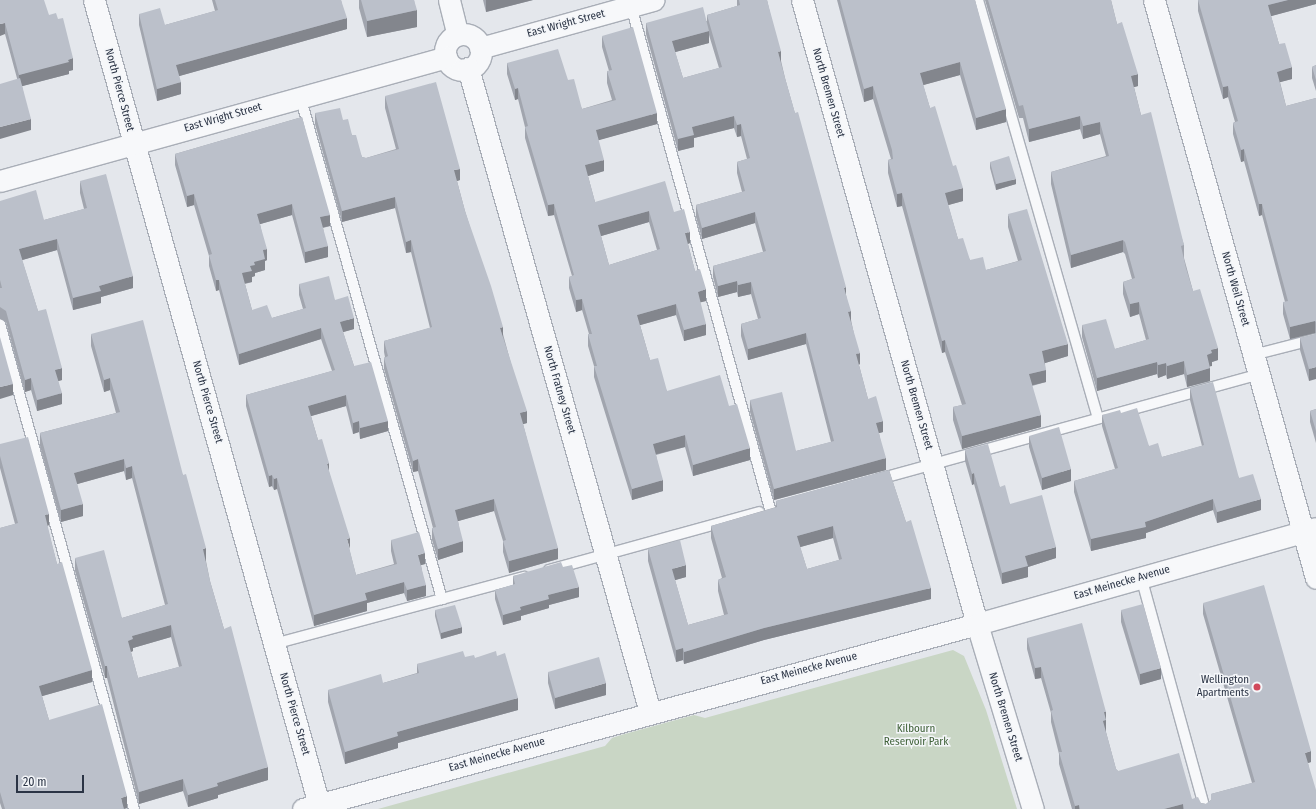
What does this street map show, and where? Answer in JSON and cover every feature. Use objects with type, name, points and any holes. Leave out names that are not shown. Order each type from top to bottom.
[{"type":"street","name":"North Pierce Street","points":[[94,0],[274,644],[311,807]]},
{"type":"street","points":[[449,0],[458,35]]},
{"type":"street","name":"East Wright Street","points":[[480,48],[653,0]]},
{"type":"street","name":"North Bremen Street","points":[[802,0],[977,624],[1033,809]]},
{"type":"street","name":"North Weil Street","points":[[1154,0],[1256,364],[1310,529],[1316,578]]},
{"type":"street","points":[[458,35],[474,38],[480,48],[477,62],[468,68],[457,69],[446,57],[446,46],[458,35]]},
{"type":"street","name":"East Wright Street","points":[[0,181],[300,96],[446,57]]},
{"type":"street","name":"North Fratney Street","points":[[468,68],[650,712]]},
{"type":"street","name":"East Meinecke Avenue","points":[[311,807],[650,712],[977,624],[1310,529]]},
{"type":"lane","points":[[978,0],[1098,418]]},
{"type":"lane","points":[[274,644],[774,508],[632,6]]},
{"type":"lane","points":[[300,96],[442,599]]},
{"type":"lane","points":[[0,324],[134,809]]},
{"type":"lane","points":[[867,482],[1098,418],[1256,364],[1316,339]]},
{"type":"lane","points":[[1141,577],[1205,809]]},
{"type":"green space","name":"Kilbourn Reservoir Park","points":[[953,650],[964,656],[986,710],[1017,809],[378,809],[605,746],[612,738],[621,735],[694,715],[705,718]]},
{"type":"building","points":[[0,0],[44,0],[49,15],[56,13],[58,19],[63,18],[73,58],[68,60],[69,62],[19,75],[5,23],[0,24]]},
{"type":"building","points":[[215,0],[341,0],[347,18],[176,65],[181,82],[157,89],[139,14],[160,8],[165,25],[218,10]]},
{"type":"building","points":[[361,0],[414,0],[417,10],[367,21]]},
{"type":"building","points":[[739,0],[767,0],[781,51],[778,52],[785,78],[795,113],[798,112],[846,287],[844,288],[851,311],[848,312],[860,353],[856,354],[868,399],[876,396],[883,421],[876,423],[886,458],[774,489],[750,400],[782,392],[796,451],[834,441],[806,333],[748,349],[741,324],[761,318],[751,282],[738,285],[737,281],[718,286],[713,266],[766,251],[755,212],[702,228],[696,205],[745,191],[737,162],[750,158],[741,124],[737,125],[734,116],[692,127],[694,135],[678,139],[646,23],[703,7],[709,31],[672,41],[683,78],[722,67],[707,15],[740,5]]},
{"type":"building","points":[[840,0],[975,0],[1006,109],[976,118],[960,62],[920,73],[930,108],[935,106],[953,166],[956,165],[963,188],[945,193],[958,239],[963,238],[970,260],[983,257],[986,270],[1022,260],[1008,214],[1027,209],[1068,344],[1042,351],[1046,370],[1029,374],[1041,415],[962,436],[953,407],[966,404],[945,340],[942,341],[902,193],[897,194],[888,160],[893,159],[892,150],[873,86],[864,89]]},
{"type":"building","points":[[988,0],[1111,0],[1117,24],[1122,22],[1138,74],[1131,76],[1141,115],[1151,112],[1184,245],[1181,246],[1193,291],[1200,289],[1218,348],[1211,350],[1212,353],[1207,355],[1210,368],[1187,375],[1184,361],[1167,366],[1166,363],[1158,365],[1157,362],[1097,378],[1082,325],[1106,319],[1115,349],[1149,339],[1139,302],[1130,304],[1123,282],[1135,278],[1125,242],[1123,240],[1071,255],[1051,172],[1109,156],[1100,122],[1083,126],[1080,116],[1029,129],[1023,105],[1019,106]]},
{"type":"building","points":[[1198,0],[1288,0],[1268,5],[1279,44],[1285,43],[1292,67],[1277,72],[1286,106],[1316,98],[1316,322],[1290,327],[1283,302],[1288,301],[1262,204],[1259,204],[1244,149],[1241,150],[1233,123],[1238,121],[1228,86],[1223,87]]},
{"type":"building","points":[[633,27],[657,113],[596,130],[604,160],[585,165],[595,202],[665,181],[674,212],[684,209],[690,232],[685,233],[695,271],[700,269],[706,289],[698,292],[706,324],[684,330],[676,304],[637,315],[650,360],[658,358],[667,391],[720,375],[729,406],[737,404],[750,448],[693,465],[685,435],[653,444],[663,480],[632,489],[594,366],[597,366],[588,334],[592,334],[582,299],[576,300],[569,277],[574,275],[554,204],[548,205],[525,127],[528,126],[518,88],[515,89],[507,63],[558,49],[568,80],[574,79],[582,109],[616,100],[607,71],[612,70],[602,36]],"holes":[[[649,211],[660,249],[609,265],[598,225]]]},
{"type":"building","points":[[1316,65],[1316,80],[1312,67]]},
{"type":"building","points":[[20,78],[31,119],[0,127],[0,84]]},
{"type":"building","points":[[436,82],[460,169],[454,170],[465,211],[491,286],[503,327],[500,328],[527,411],[520,413],[558,548],[509,561],[503,541],[506,540],[494,499],[455,510],[463,541],[438,549],[432,528],[436,527],[418,459],[413,461],[384,358],[388,356],[384,341],[432,327],[411,240],[406,242],[395,197],[342,211],[315,113],[340,108],[343,120],[348,119],[352,135],[356,135],[362,157],[366,158],[399,149],[385,96]]},
{"type":"building","points":[[302,117],[330,215],[320,217],[328,246],[305,252],[292,204],[257,214],[267,249],[263,250],[265,259],[254,262],[255,265],[250,266],[252,271],[242,273],[252,310],[267,305],[272,318],[306,308],[299,284],[329,276],[335,300],[348,296],[354,318],[340,322],[354,366],[371,362],[388,421],[360,428],[359,421],[353,423],[346,395],[308,406],[318,440],[322,439],[329,463],[327,464],[350,538],[347,539],[356,575],[397,564],[391,540],[419,532],[425,553],[418,555],[426,585],[407,590],[404,582],[365,593],[367,600],[314,615],[277,478],[274,479],[272,475],[269,476],[246,395],[335,370],[321,328],[239,354],[219,280],[216,280],[209,255],[212,254],[194,194],[187,196],[175,154]]},
{"type":"building","points":[[1009,156],[1016,179],[996,184],[990,162]]},
{"type":"building","points":[[106,174],[133,276],[99,286],[101,291],[73,298],[57,239],[19,249],[38,311],[46,309],[62,368],[55,370],[62,393],[37,400],[31,378],[25,380],[6,311],[0,307],[0,288],[2,288],[0,280],[0,201],[36,190],[44,220],[87,208],[80,181]]},
{"type":"building","points":[[143,320],[183,475],[186,474],[206,548],[203,549],[210,581],[224,629],[231,626],[268,767],[217,783],[218,786],[188,795],[183,779],[139,792],[107,666],[105,666],[75,558],[104,550],[122,618],[168,604],[132,466],[126,468],[124,459],[74,473],[83,504],[61,510],[40,433],[120,412],[110,378],[104,380],[91,334]],"holes":[[[171,625],[182,666],[138,678],[128,641],[133,639],[132,636]]]},
{"type":"building","points":[[1316,334],[1316,367],[1309,369],[1300,338]]},
{"type":"building","points":[[0,337],[13,384],[0,387]]},
{"type":"building","points":[[1213,382],[1239,478],[1253,474],[1261,499],[1217,512],[1213,499],[1145,522],[1146,527],[1091,539],[1074,481],[1118,468],[1102,415],[1120,410],[1121,413],[1137,408],[1149,446],[1158,443],[1162,457],[1204,445],[1190,388]]},
{"type":"building","points":[[1316,409],[1316,431],[1310,411]]},
{"type":"building","points":[[1059,427],[1071,469],[1042,478],[1029,436]]},
{"type":"building","points":[[28,437],[49,514],[45,515],[57,564],[62,562],[92,670],[39,686],[49,720],[102,704],[127,796],[121,798],[124,809],[5,809],[0,792],[0,528],[18,523],[0,456],[0,444]]},
{"type":"building","points":[[988,444],[1000,487],[1005,485],[1010,504],[1042,495],[1056,547],[1025,556],[1028,566],[1002,573],[974,473],[972,474],[965,450]]},
{"type":"building","points":[[889,470],[906,522],[911,520],[931,588],[764,628],[684,652],[683,648],[676,650],[648,549],[680,540],[686,565],[672,569],[688,625],[728,614],[718,580],[726,577],[711,526],[777,507],[776,501]],"holes":[[[833,526],[842,559],[807,569],[797,536]]]},
{"type":"building","points":[[561,562],[563,567],[572,565],[579,587],[548,595],[549,599],[520,607],[521,610],[503,615],[495,590],[515,584],[513,576]]},
{"type":"building","points":[[1264,585],[1311,751],[1305,753],[1316,790],[1316,809],[1184,809],[1183,804],[1164,809],[1080,809],[1079,805],[1075,806],[1059,752],[1062,752],[1051,711],[1053,710],[1041,667],[1035,668],[1027,638],[1082,623],[1106,712],[1104,712],[1106,720],[1103,721],[1116,769],[1118,771],[1179,753],[1192,799],[1198,797],[1201,803],[1206,804],[1211,800],[1211,794],[1255,782],[1203,603]]},
{"type":"building","points":[[1143,604],[1161,668],[1140,674],[1121,610]]},
{"type":"building","points":[[455,605],[462,627],[441,633],[435,610]]},
{"type":"building","points":[[463,651],[465,657],[474,655],[475,658],[496,651],[497,656],[505,653],[518,698],[397,732],[398,736],[345,752],[328,690],[381,674],[383,683],[419,673],[417,664]]},
{"type":"building","points":[[599,657],[606,683],[555,698],[548,672]]},
{"type":"place","name":"Wellington Apartments","points":[[1257,687]]}]
